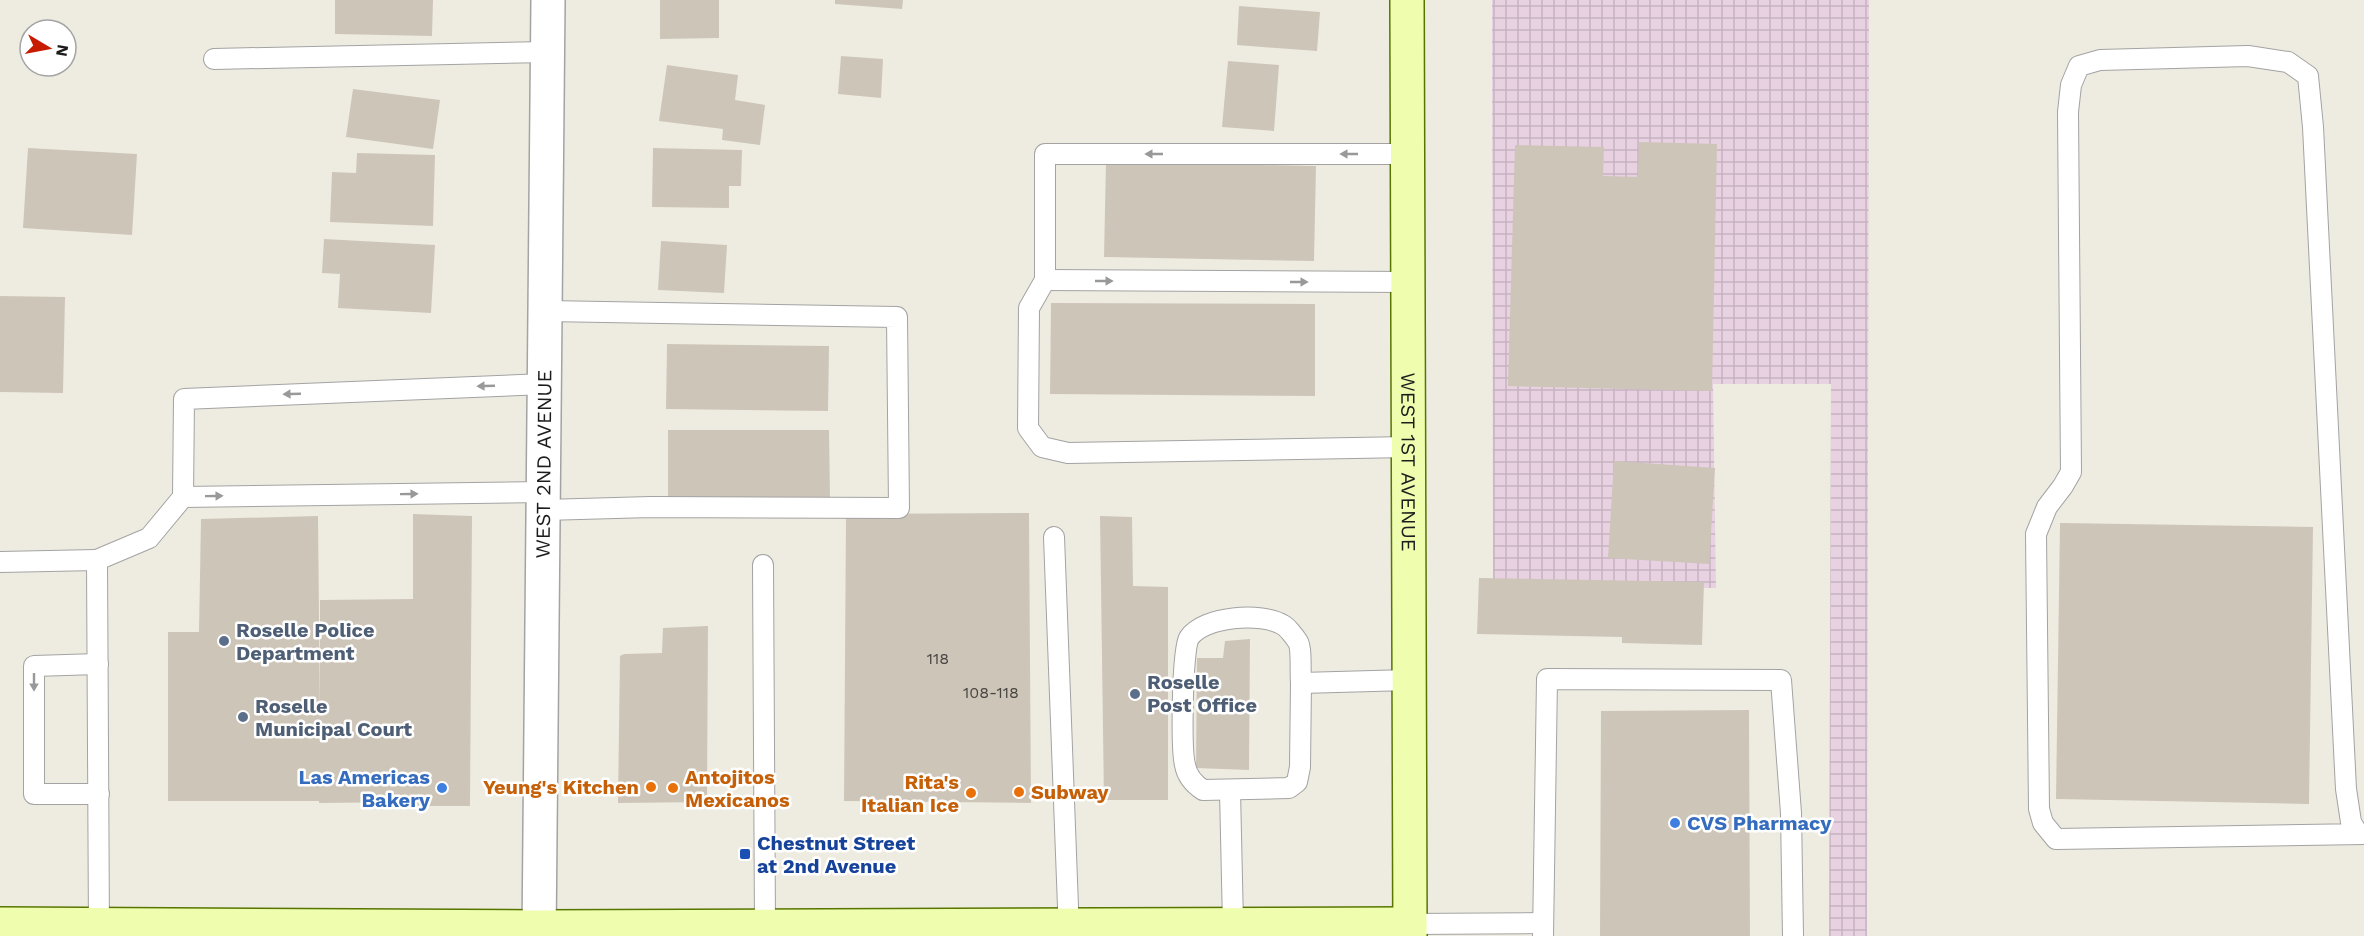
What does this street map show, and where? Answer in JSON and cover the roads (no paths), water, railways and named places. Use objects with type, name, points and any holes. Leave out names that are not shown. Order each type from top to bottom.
[{"type":"street","name":"WEST 2ND AVENUE","points":[[539,931],[548,0]]},
{"type":"street","name":"WEST 1ST AVENUE","points":[[1407,0],[1410,930]]},
{"type":"street","points":[[0,924],[99,930],[539,931],[765,926],[1069,930],[1233,924],[1410,930]]},
{"type":"lane","points":[[214,59],[548,52]]},
{"type":"lane","points":[[2248,56],[2288,62],[2308,76],[2313,128],[2346,789],[2352,822],[2361,834],[2056,839],[2043,823],[2039,809],[2036,534],[2047,507],[2071,472],[2068,112],[2071,85],[2079,66],[2100,60],[2248,56]]},
{"type":"lane","points":[[1408,154],[1045,154],[1045,280],[1029,308],[1028,428],[1042,447],[1068,453],[1409,447]]},
{"type":"lane","points":[[1045,280],[1408,282]]},
{"type":"lane","points":[[183,497],[544,501],[651,507],[899,508],[897,317],[546,311]]},
{"type":"lane","points":[[0,562],[97,560],[149,538],[183,497],[184,399],[545,384]]},
{"type":"lane","points":[[1054,537],[1069,930]]},
{"type":"lane","points":[[97,560],[99,930]]},
{"type":"lane","points":[[763,565],[765,926]]},
{"type":"lane","points":[[1266,619],[1283,625],[1299,643],[1301,682],[1300,767],[1297,782],[1289,788],[1230,791],[1203,790],[1192,782],[1185,766],[1183,670],[1188,640],[1197,628],[1218,620],[1266,619]]},
{"type":"lane","points":[[98,664],[34,666],[34,794],[99,794]]},
{"type":"lane","points":[[1410,930],[1543,929],[1547,679],[1781,680],[1791,813],[1794,936]]},
{"type":"lane","points":[[1301,682],[1409,680]]},
{"type":"lane","points":[[1230,791],[1233,924]]},
{"type":"place","name":"Roselle Police Department","points":[[224,641]]},
{"type":"place","name":"Roselle Post Office","points":[[1135,694]]},
{"type":"place","name":"Roselle Municipal Court","points":[[243,717]]},
{"type":"place","name":"Yeung's Kitchen","points":[[651,787]]},
{"type":"place","name":"Las Americas Bakery","points":[[442,788]]},
{"type":"place","name":"Antojitos Mexicanos","points":[[673,788]]},
{"type":"place","name":"Subway","points":[[1019,792]]},
{"type":"place","name":"Rita's Italian Ice","points":[[971,793]]},
{"type":"place","name":"CVS Pharmacy","points":[[1675,823]]},
{"type":"place","name":"Chestnut Street at 2nd Avenue","points":[[745,854]]}]
